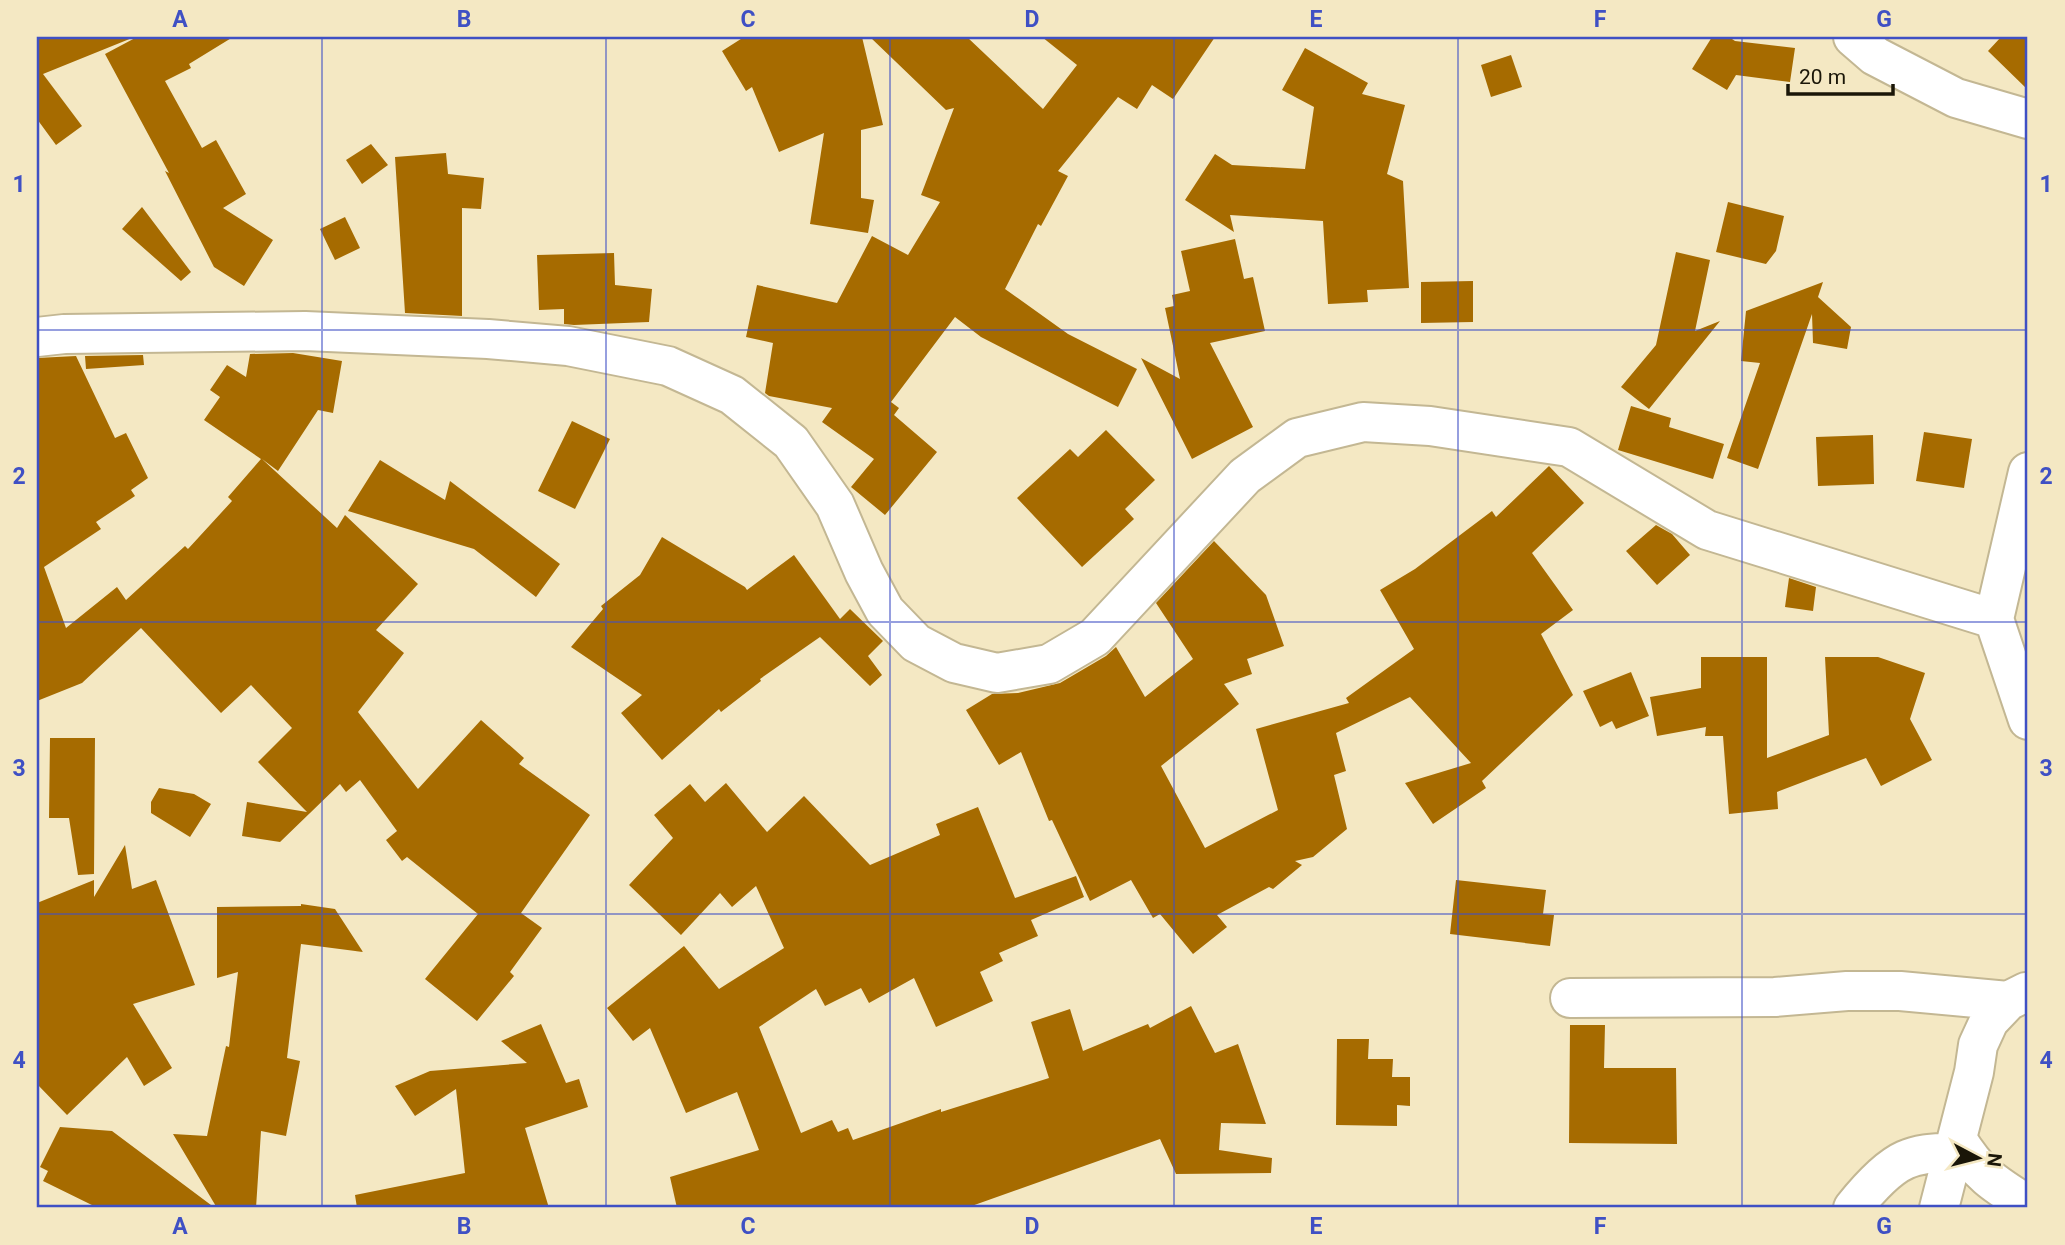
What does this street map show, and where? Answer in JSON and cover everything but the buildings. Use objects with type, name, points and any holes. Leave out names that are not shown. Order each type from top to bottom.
[{"type":"street","points":[[1853,37],[1875,56],[1956,98],[2028,119]]},
{"type":"street","points":[[37,337],[64,334],[305,331],[488,339],[568,346],[668,366],[732,395],[791,442],[835,505],[864,572],[885,611],[916,643],[954,663],[996,673],[1049,664],[1096,637],[1245,476],[1297,438],[1363,422],[1430,426],[1569,447],[1707,530],[1994,620]]},
{"type":"street","points":[[2028,472],[1994,620],[2028,720]]},
{"type":"street","points":[[1570,998],[1775,997],[1847,991],[2018,996]]},
{"type":"street","points":[[1940,1208],[1974,1072],[1978,1045],[1989,1021],[2018,996]]},
{"type":"street","points":[[1955,1146],[1984,1175],[2028,1205]]},
{"type":"street","points":[[1853,1208],[1863,1195],[1904,1160],[1955,1146]]}]
